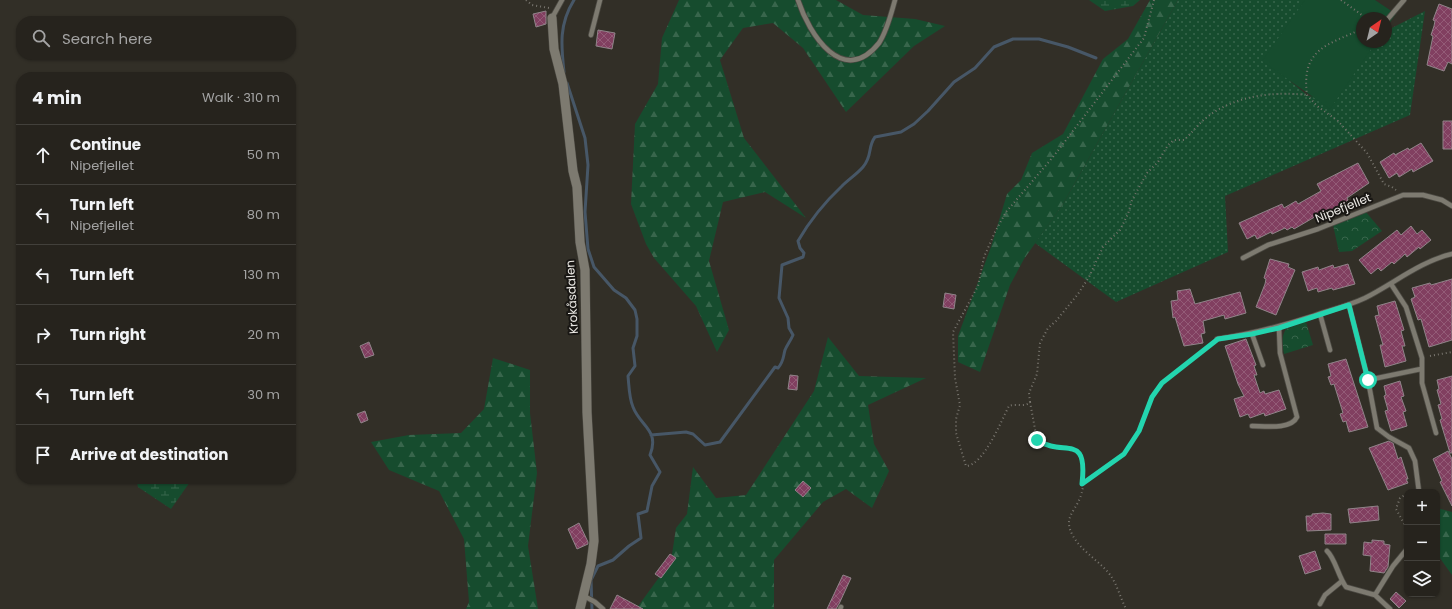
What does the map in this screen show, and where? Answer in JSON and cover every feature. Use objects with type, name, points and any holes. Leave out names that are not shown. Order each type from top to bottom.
[{"type":"street","name":"Krokåsdalen","points":[[554,15],[554,49],[563,84],[573,171],[577,187],[580,242],[585,270],[587,412],[594,541],[591,564],[580,609]]},
{"type":"lane","points":[[554,15],[562,0]]},
{"type":"lane","points":[[591,35],[600,0]]},
{"type":"lane","points":[[798,0],[810,29],[840,59],[853,61],[859,60],[879,43],[895,0]]},
{"type":"lane","points":[[1392,14],[1404,0]]},
{"type":"lane","name":"Nipefjellet","points":[[1243,258],[1274,242],[1314,230],[1400,196],[1423,195],[1442,200],[1452,206]]},
{"type":"lane","points":[[1218,339],[1279,328],[1349,305],[1391,284],[1426,264],[1452,254]]},
{"type":"lane","points":[[1391,284],[1406,307],[1422,358],[1421,369],[1425,395],[1436,433]]},
{"type":"lane","points":[[1349,305],[1368,380],[1377,428],[1409,448],[1415,461],[1419,489]]},
{"type":"lane","points":[[1320,314],[1330,350]]},
{"type":"lane","points":[[1252,426],[1288,425],[1296,420],[1297,417],[1280,353],[1279,328]]},
{"type":"lane","points":[[1252,334],[1264,365]]},
{"type":"lane","points":[[1368,380],[1421,369]]},
{"type":"lane","points":[[1327,551],[1342,581],[1349,589],[1375,595],[1390,609]]},
{"type":"lane","points":[[1375,595],[1393,566],[1404,553]]},
{"type":"lane","points":[[1320,604],[1325,594],[1342,581]]},
{"type":"lane","points":[[584,596],[595,602],[603,609]]},
{"type":"path","points":[[526,0],[532,5],[554,15]]},
{"type":"path","points":[[1030,402],[1023,405],[1014,404],[1009,406],[997,431],[981,458],[971,466],[966,466],[956,433],[956,419],[960,405],[955,378],[953,332],[978,286],[984,257],[994,232],[1006,212],[1054,157],[1144,38],[1154,0]]},
{"type":"path","points":[[1341,0],[1358,12]]},
{"type":"path","points":[[1307,95],[1306,75],[1309,61],[1321,47],[1356,32]]},
{"type":"path","points":[[1126,609],[1111,576],[1086,554],[1073,536],[1069,524],[1069,515],[1081,497],[1084,467],[1082,458],[1076,450],[1066,447],[1054,448],[1045,446],[1037,440],[1029,393],[1037,374],[1040,343],[1048,328],[1056,321],[1078,294],[1089,278],[1103,248],[1120,230],[1128,214],[1134,196],[1147,173],[1158,162],[1168,145],[1174,140],[1184,140],[1206,117],[1224,105],[1248,98],[1294,93],[1307,95],[1317,106],[1338,121],[1368,153],[1384,184],[1392,187],[1400,196]]},
{"type":"path","points":[[1082,484],[1124,454],[1139,431],[1152,397],[1162,383],[1218,339]]},
{"type":"path","points":[[1422,358],[1452,352]]},
{"type":"path","points":[[1404,496],[1400,498],[1396,509],[1404,524]]},
{"type":"green space","points":[[679,0],[836,0],[863,15],[915,19],[945,26],[914,46],[846,112],[803,48],[773,23],[743,28],[720,60],[744,138],[806,218],[765,192],[723,202],[709,261],[729,330],[717,352],[696,306],[654,258],[646,244],[631,204],[635,124],[658,84],[662,38]]},
{"type":"green space","points":[[1089,0],[1140,0],[1133,6],[1105,11]]},
{"type":"green space","points":[[1150,0],[1178,0],[1063,204],[1024,259],[1010,285],[980,372],[958,362],[958,336],[991,247],[1007,194],[1021,180],[1032,153],[1063,134],[1103,59],[1128,39]]},
{"type":"green space","points":[[1178,0],[1310,0],[1290,81],[1307,95],[1328,102],[1368,48],[1392,48],[1392,28],[1425,11],[1410,115],[1225,196],[1228,252],[1116,302],[1035,243],[1063,204]]},
{"type":"green space","points":[[1305,0],[1375,0],[1396,14],[1392,20],[1392,12],[1356,12],[1356,48],[1372,48],[1330,109],[1262,61]]},
{"type":"green space","points":[[1365,211],[1382,231],[1352,251],[1339,252],[1333,225]]},
{"type":"green space","points":[[1306,322],[1313,345],[1284,354],[1282,341],[1286,329]]},
{"type":"green space","points":[[828,337],[859,376],[926,378],[868,405],[874,444],[889,471],[872,508],[846,489],[823,502],[774,560],[774,609],[636,609],[671,561],[676,528],[687,514],[693,467],[716,498],[746,495],[814,391]]},
{"type":"green space","points":[[493,358],[530,370],[530,413],[537,473],[528,546],[538,609],[466,609],[469,602],[464,539],[439,491],[389,470],[371,442],[409,435],[461,433],[484,409]]},
{"type":"green space","points":[[137,484],[188,484],[171,509],[138,487]]},
{"type":"green space","points":[[1440,509],[1452,512],[1452,575],[1440,558]]},
{"type":"building","points":[[1439,4],[1452,9],[1452,64],[1448,62],[1444,71],[1427,65],[1433,36],[1431,35],[1435,21],[1433,20]]},
{"type":"building","points":[[546,11],[546,24],[536,27],[533,14]]},
{"type":"building","points":[[598,30],[615,33],[612,49],[596,46]]},
{"type":"building","points":[[1443,121],[1452,121],[1452,149],[1443,149]]},
{"type":"building","points":[[1421,143],[1433,161],[1413,172],[1412,169],[1399,177],[1397,173],[1389,178],[1380,162],[1394,153],[1395,155],[1408,148],[1409,150]]},
{"type":"building","points":[[1358,163],[1369,183],[1347,198],[1348,200],[1344,203],[1346,205],[1327,214],[1325,211],[1294,229],[1292,227],[1287,230],[1285,228],[1272,234],[1271,232],[1257,239],[1255,235],[1247,239],[1239,223],[1282,204],[1284,208],[1296,201],[1298,204],[1321,191],[1317,184]]},
{"type":"building","points":[[1411,226],[1417,234],[1422,230],[1431,240],[1420,249],[1419,247],[1407,257],[1405,254],[1394,264],[1392,262],[1381,271],[1378,268],[1371,274],[1359,260],[1397,230],[1401,235]]},
{"type":"building","points":[[1270,259],[1289,264],[1288,267],[1295,270],[1276,315],[1256,307],[1265,284],[1266,279],[1264,278]]},
{"type":"building","points":[[1348,264],[1355,284],[1333,290],[1332,288],[1318,292],[1317,288],[1308,291],[1302,272],[1318,267],[1319,270],[1333,265],[1334,268]]},
{"type":"building","points":[[1452,279],[1452,340],[1429,347],[1421,319],[1418,320],[1411,299],[1415,297],[1412,288],[1430,283],[1431,285]]},
{"type":"building","points":[[1190,289],[1195,304],[1240,292],[1246,313],[1225,319],[1224,315],[1203,321],[1205,333],[1201,334],[1203,343],[1184,346],[1175,317],[1173,318],[1171,301],[1178,300],[1177,291]]},
{"type":"building","points":[[945,293],[956,295],[954,309],[943,307]]},
{"type":"building","points":[[1395,301],[1404,330],[1401,331],[1405,346],[1402,346],[1406,361],[1385,367],[1380,345],[1383,345],[1375,316],[1379,315],[1377,306]]},
{"type":"building","points":[[1246,339],[1256,365],[1254,366],[1257,375],[1254,375],[1260,393],[1264,391],[1265,394],[1279,390],[1286,409],[1265,416],[1264,413],[1250,418],[1248,414],[1240,417],[1234,399],[1244,396],[1238,384],[1225,346]]},
{"type":"building","points":[[369,342],[374,355],[365,358],[360,346]]},
{"type":"building","points":[[1346,359],[1368,427],[1349,432],[1346,421],[1343,422],[1340,414],[1343,413],[1334,384],[1331,385],[1328,377],[1331,376],[1328,364]]},
{"type":"building","points":[[790,375],[798,376],[797,390],[788,389]]},
{"type":"building","points":[[1452,376],[1452,453],[1450,453],[1440,420],[1442,419],[1438,405],[1441,404],[1437,390],[1439,389],[1437,380]]},
{"type":"building","points":[[1400,381],[1404,396],[1401,397],[1406,411],[1403,412],[1407,426],[1391,431],[1385,411],[1388,410],[1384,396],[1386,395],[1384,386]]},
{"type":"building","points":[[365,411],[368,420],[361,423],[357,414]]},
{"type":"building","points":[[1389,441],[1393,443],[1398,459],[1401,457],[1408,483],[1388,490],[1369,448]]},
{"type":"building","points":[[1448,451],[1452,459],[1452,506],[1440,482],[1442,481],[1433,459]]},
{"type":"building","points":[[803,481],[811,488],[803,497],[795,490]]},
{"type":"building","points":[[1378,506],[1379,520],[1350,523],[1348,509]]},
{"type":"building","points":[[1323,513],[1331,514],[1331,530],[1307,531],[1306,516]]},
{"type":"building","points":[[579,523],[588,544],[577,549],[568,529]]},
{"type":"building","points":[[1325,534],[1346,534],[1346,544],[1325,544]]},
{"type":"building","points":[[1372,540],[1384,541],[1384,544],[1390,545],[1388,567],[1384,573],[1370,571],[1371,556],[1363,555],[1364,542],[1372,543]]},
{"type":"building","points":[[1315,551],[1321,569],[1305,574],[1299,556]]},
{"type":"building","points":[[670,554],[676,558],[661,578],[655,574]]},
{"type":"building","points":[[843,575],[851,578],[839,604],[836,609],[827,609]]},
{"type":"building","points":[[1396,592],[1406,601],[1399,608],[1390,599]]},
{"type":"building","points":[[617,595],[643,609],[610,609]]},
{"type":"waterway","points":[[564,72],[562,53],[563,26],[574,0]]},
{"type":"waterway","points":[[651,435],[686,432],[693,434],[705,445],[720,442],[775,367],[778,368],[780,366],[785,350],[793,335],[789,328],[788,318],[779,298],[782,265],[803,257],[804,253],[800,248],[798,241],[807,226],[824,205],[866,163],[875,137],[901,132],[914,124],[954,82],[975,68],[994,47],[1013,39],[1039,39],[1068,47],[1096,58]]},
{"type":"waterway","points":[[567,83],[585,138],[588,165],[585,212],[588,249],[594,267],[614,290],[626,298],[635,310],[637,319],[637,336],[633,348],[635,366],[628,376],[630,396],[636,413],[651,434],[653,440],[650,455],[660,472],[652,486],[647,511],[638,514],[641,538],[613,560],[598,566],[591,580],[592,609]]},
{"type":"route","points":[[1037,440],[1045,446],[1054,448],[1066,447],[1076,450],[1082,458],[1084,467],[1082,484],[1110,466],[1124,454],[1139,431],[1152,397],[1162,383],[1170,375],[1186,365],[1218,339],[1279,328],[1349,305],[1368,380]]}]
